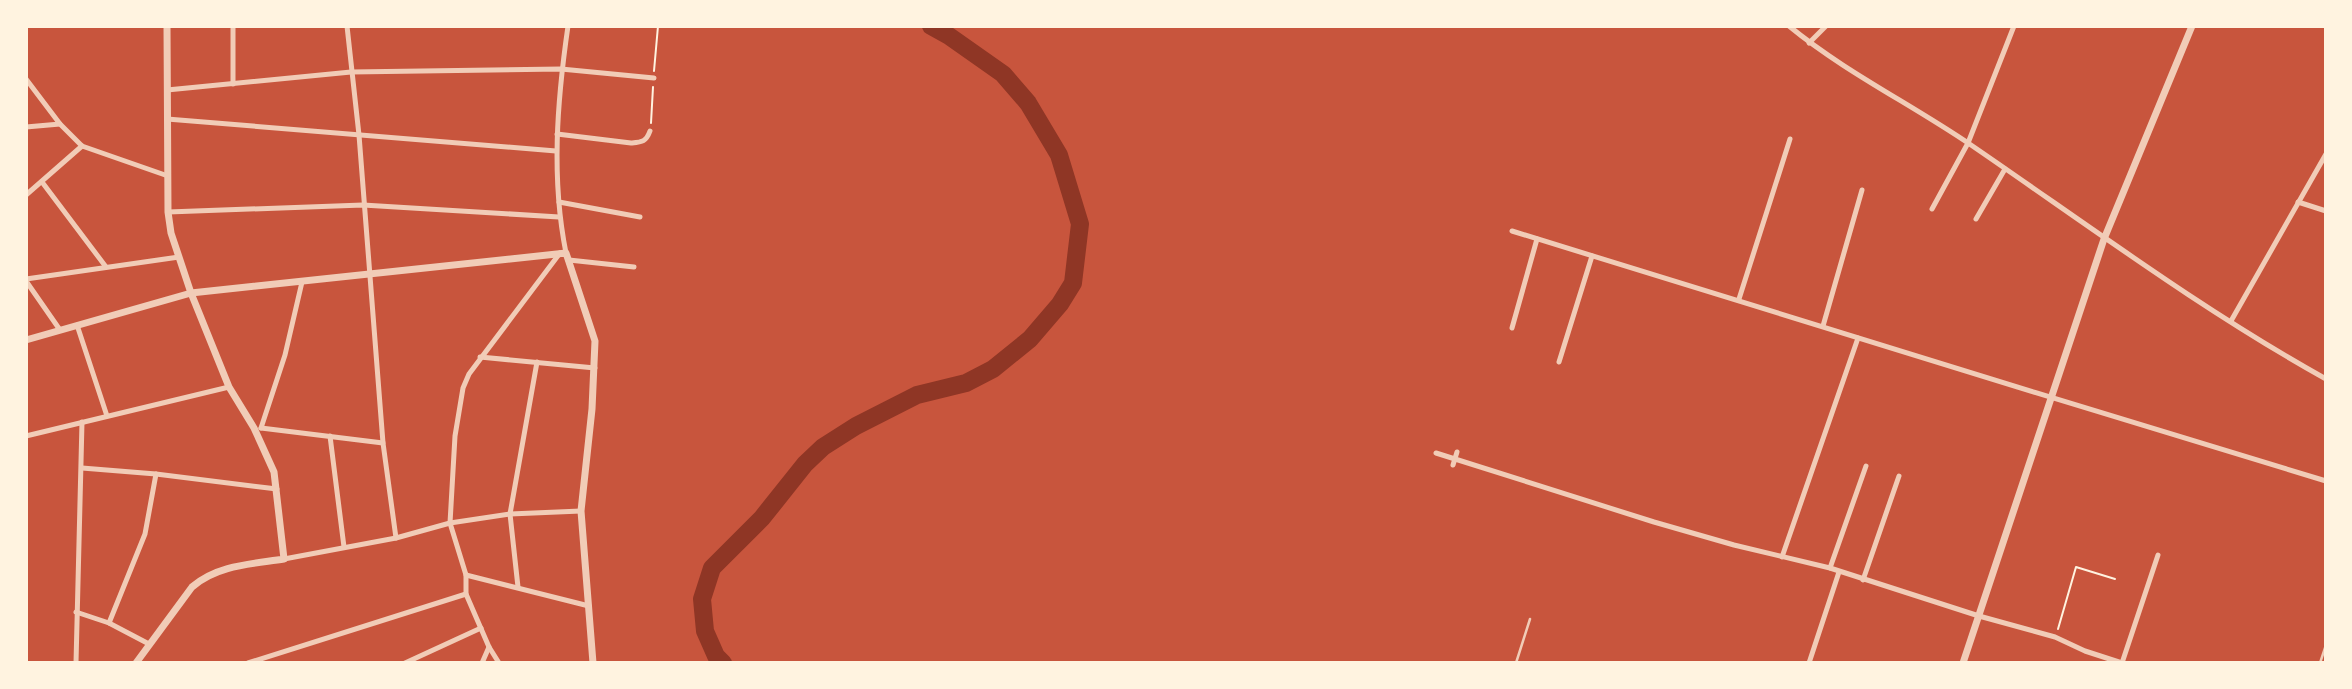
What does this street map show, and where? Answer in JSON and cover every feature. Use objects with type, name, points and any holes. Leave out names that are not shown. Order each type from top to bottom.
[{"type":"street","points":[[167,26],[168,212],[171,233],[191,293],[229,387],[257,428],[270,461],[277,489],[284,559]]},
{"type":"street","points":[[233,26],[233,84]]},
{"type":"street","points":[[347,26],[359,135],[383,443],[396,538]]},
{"type":"street","points":[[568,26],[561,69],[556,151],[559,217],[565,255],[595,341],[581,511],[593,663]]},
{"type":"street","points":[[1789,26],[1809,43],[1867,82],[1969,143],[2104,239],[2326,379]]},
{"type":"street","points":[[1809,43],[1826,26]]},
{"type":"street","points":[[1932,209],[1969,143],[2014,26]]},
{"type":"street","points":[[1963,663],[2104,239],[2192,26]]},
{"type":"street","points":[[167,90],[351,72],[561,69],[654,78]]},
{"type":"street","points":[[26,79],[60,124],[82,146],[168,176]]},
{"type":"street","points":[[167,119],[556,151]]},
{"type":"street","points":[[26,127],[60,124]]},
{"type":"street","points":[[558,134],[631,143],[643,142],[650,131]]},
{"type":"street","points":[[1739,299],[1790,138]]},
{"type":"street","points":[[26,195],[82,146]]},
{"type":"street","points":[[2231,321],[2326,154]]},
{"type":"street","points":[[1976,219],[2005,169]]},
{"type":"street","points":[[42,182],[106,267]]},
{"type":"street","points":[[1823,326],[1862,190]]},
{"type":"street","points":[[559,202],[640,217]]},
{"type":"street","points":[[2298,202],[2326,211]]},
{"type":"street","points":[[168,212],[363,205],[559,217]]},
{"type":"street","points":[[1512,231],[1739,299],[2051,399],[2326,481]]},
{"type":"street","points":[[1511,328],[1537,239]]},
{"type":"street","points":[[499,663],[489,647],[466,594],[466,575],[450,523],[455,436],[463,388],[480,357],[565,255]]},
{"type":"street","points":[[26,340],[191,293],[565,255],[634,267]]},
{"type":"street","points":[[1559,362],[1592,256]]},
{"type":"street","points":[[60,330],[26,280],[179,257]]},
{"type":"street","points":[[257,428],[285,355],[302,282]]},
{"type":"street","points":[[1696,291],[1703,290]]},
{"type":"street","points":[[77,325],[107,416]]},
{"type":"street","points":[[1782,557],[1858,338]]},
{"type":"street","points":[[480,357],[594,368]]},
{"type":"street","points":[[518,587],[510,514],[537,362]]},
{"type":"street","points":[[26,436],[229,387]]},
{"type":"street","points":[[76,663],[82,422]]},
{"type":"street","points":[[257,428],[383,443]]},
{"type":"street","points":[[330,436],[344,547]]},
{"type":"street","points":[[1454,462],[1457,452]]},
{"type":"street","points":[[1436,453],[1454,462],[1481,463],[1522,480],[1730,544],[1830,568],[1979,616],[2055,637],[2085,651],[2122,663],[2158,555]]},
{"type":"street","points":[[1830,568],[1866,466]]},
{"type":"street","points":[[82,467],[277,489]]},
{"type":"street","points":[[109,623],[145,534],[156,474]]},
{"type":"street","points":[[1863,580],[1899,476]]},
{"type":"street","points":[[1519,487],[1522,480]]},
{"type":"street","points":[[136,663],[192,587],[225,568],[396,538],[450,523],[510,514],[581,511]]},
{"type":"street","points":[[1809,663],[1839,572]]},
{"type":"street","points":[[466,575],[589,606]]},
{"type":"street","points":[[248,663],[466,594]]},
{"type":"street","points":[[76,612],[109,623],[149,644]]},
{"type":"street","points":[[405,663],[481,628]]},
{"type":"street","points":[[482,663],[489,647]]},
{"type":"lane","points":[[1516,663],[1530,619]]},
{"type":"lane","points":[[2320,663],[2326,645]]},
{"type":"path","points":[[650,131],[658,26]]},
{"type":"path","points":[[2055,637],[2076,567],[2115,579]]},
{"type":"waterway","points":[[723,663],[716,656],[705,631],[702,599],[712,568],[762,518],[805,464],[823,447],[856,426],[917,395],[966,383],[993,369],[1030,339],[1060,304],[1073,283],[1080,224],[1059,155],[1028,103],[1003,74],[931,26]]}]
